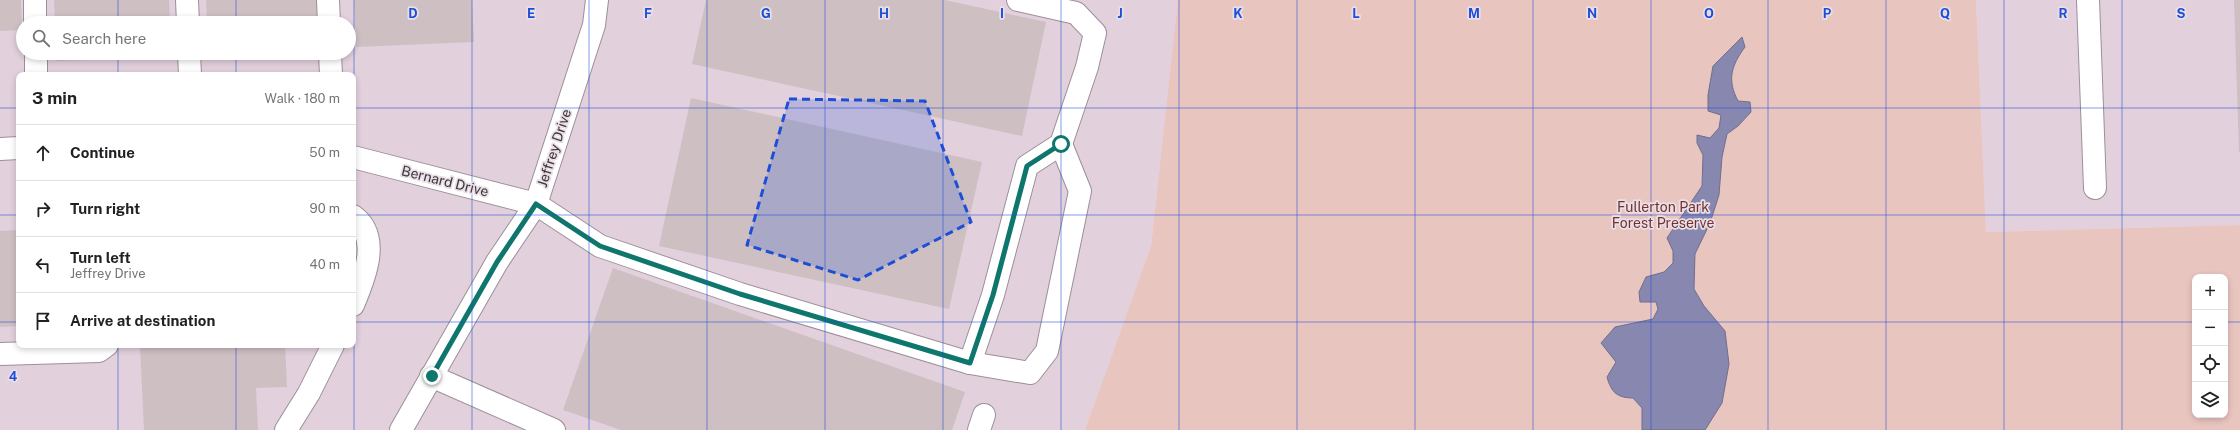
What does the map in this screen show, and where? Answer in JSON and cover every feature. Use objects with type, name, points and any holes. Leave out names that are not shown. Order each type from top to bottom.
[{"type":"street","points":[[34,0],[35,16]]},
{"type":"street","points":[[187,0],[188,16]]},
{"type":"street","points":[[328,0],[329,16]]},
{"type":"street","name":"Jeffrey Drive","points":[[401,430],[497,262],[536,204],[594,26],[597,0]]},
{"type":"street","points":[[970,363],[993,295],[1027,166],[1061,144],[1087,67],[1095,33],[1076,13],[1018,0]]},
{"type":"street","points":[[2088,0],[2095,188]]},
{"type":"street","points":[[36,60],[36,72]]},
{"type":"street","points":[[189,60],[190,72]]},
{"type":"street","points":[[330,60],[331,72]]},
{"type":"street","name":"Bernard Drive","points":[[356,158],[536,204],[600,246],[740,294],[970,363],[1030,373],[1047,351],[1080,191],[1061,144]]},
{"type":"street","points":[[0,148],[16,148]]},
{"type":"street","points":[[356,218],[368,237],[366,274],[356,298]]},
{"type":"street","points":[[0,354],[99,351],[102,348]]},
{"type":"street","points":[[286,430],[309,393],[332,348]]},
{"type":"street","points":[[432,376],[554,430]]},
{"type":"highlighted area","points":[[789,99],[925,101],[971,222],[858,280],[747,245]]},
{"type":"shaded area","points":[[0,0],[1178,0],[1151,246],[1085,430],[0,430]]},
{"type":"shaded area","points":[[1976,0],[2240,0],[2240,225],[1986,232]]},
{"type":"green space","name":"Fullerton Park Forest Preserve","points":[[1178,0],[1976,0],[1986,232],[2240,225],[2240,430],[1085,430],[1151,246]]},
{"type":"water","points":[[1742,37],[1745,47],[1736,60],[1732,73],[1732,86],[1738,101],[1750,102],[1751,112],[1738,126],[1727,134],[1722,157],[1719,195],[1710,223],[1695,254],[1694,289],[1704,306],[1725,331],[1729,364],[1722,403],[1705,430],[1642,430],[1642,408],[1633,398],[1623,397],[1610,387],[1607,377],[1616,362],[1601,343],[1615,327],[1653,319],[1658,309],[1656,302],[1640,302],[1639,292],[1646,277],[1664,272],[1673,263],[1673,251],[1667,238],[1702,186],[1703,155],[1697,143],[1697,135],[1710,138],[1719,128],[1721,115],[1708,111],[1708,95],[1713,66]]},
{"type":"building","points":[[0,0],[21,0],[22,16],[16,16],[16,30],[0,31]]},
{"type":"building","points":[[54,0],[169,0],[170,16],[55,16]]},
{"type":"building","points":[[206,0],[320,0],[320,16],[207,16]]},
{"type":"building","points":[[354,0],[472,0],[474,42],[356,47],[356,16],[355,16]]},
{"type":"building","points":[[706,0],[945,0],[1046,22],[1022,136],[692,64]]},
{"type":"building","points":[[2234,0],[2240,0],[2240,152],[2239,152]]},
{"type":"building","points":[[56,60],[85,60],[56,61]]},
{"type":"building","points":[[691,98],[982,162],[949,309],[659,246]]},
{"type":"building","points":[[16,230],[16,326],[0,327],[0,231]]},
{"type":"building","points":[[613,268],[965,392],[952,430],[621,430],[563,410]]},
{"type":"building","points":[[140,348],[285,348],[287,387],[256,388],[258,430],[144,430]]},
{"type":"route","points":[[432,376],[497,262],[536,204],[600,246],[740,294],[938,355],[970,363],[993,295],[1027,166],[1061,144]]}]
